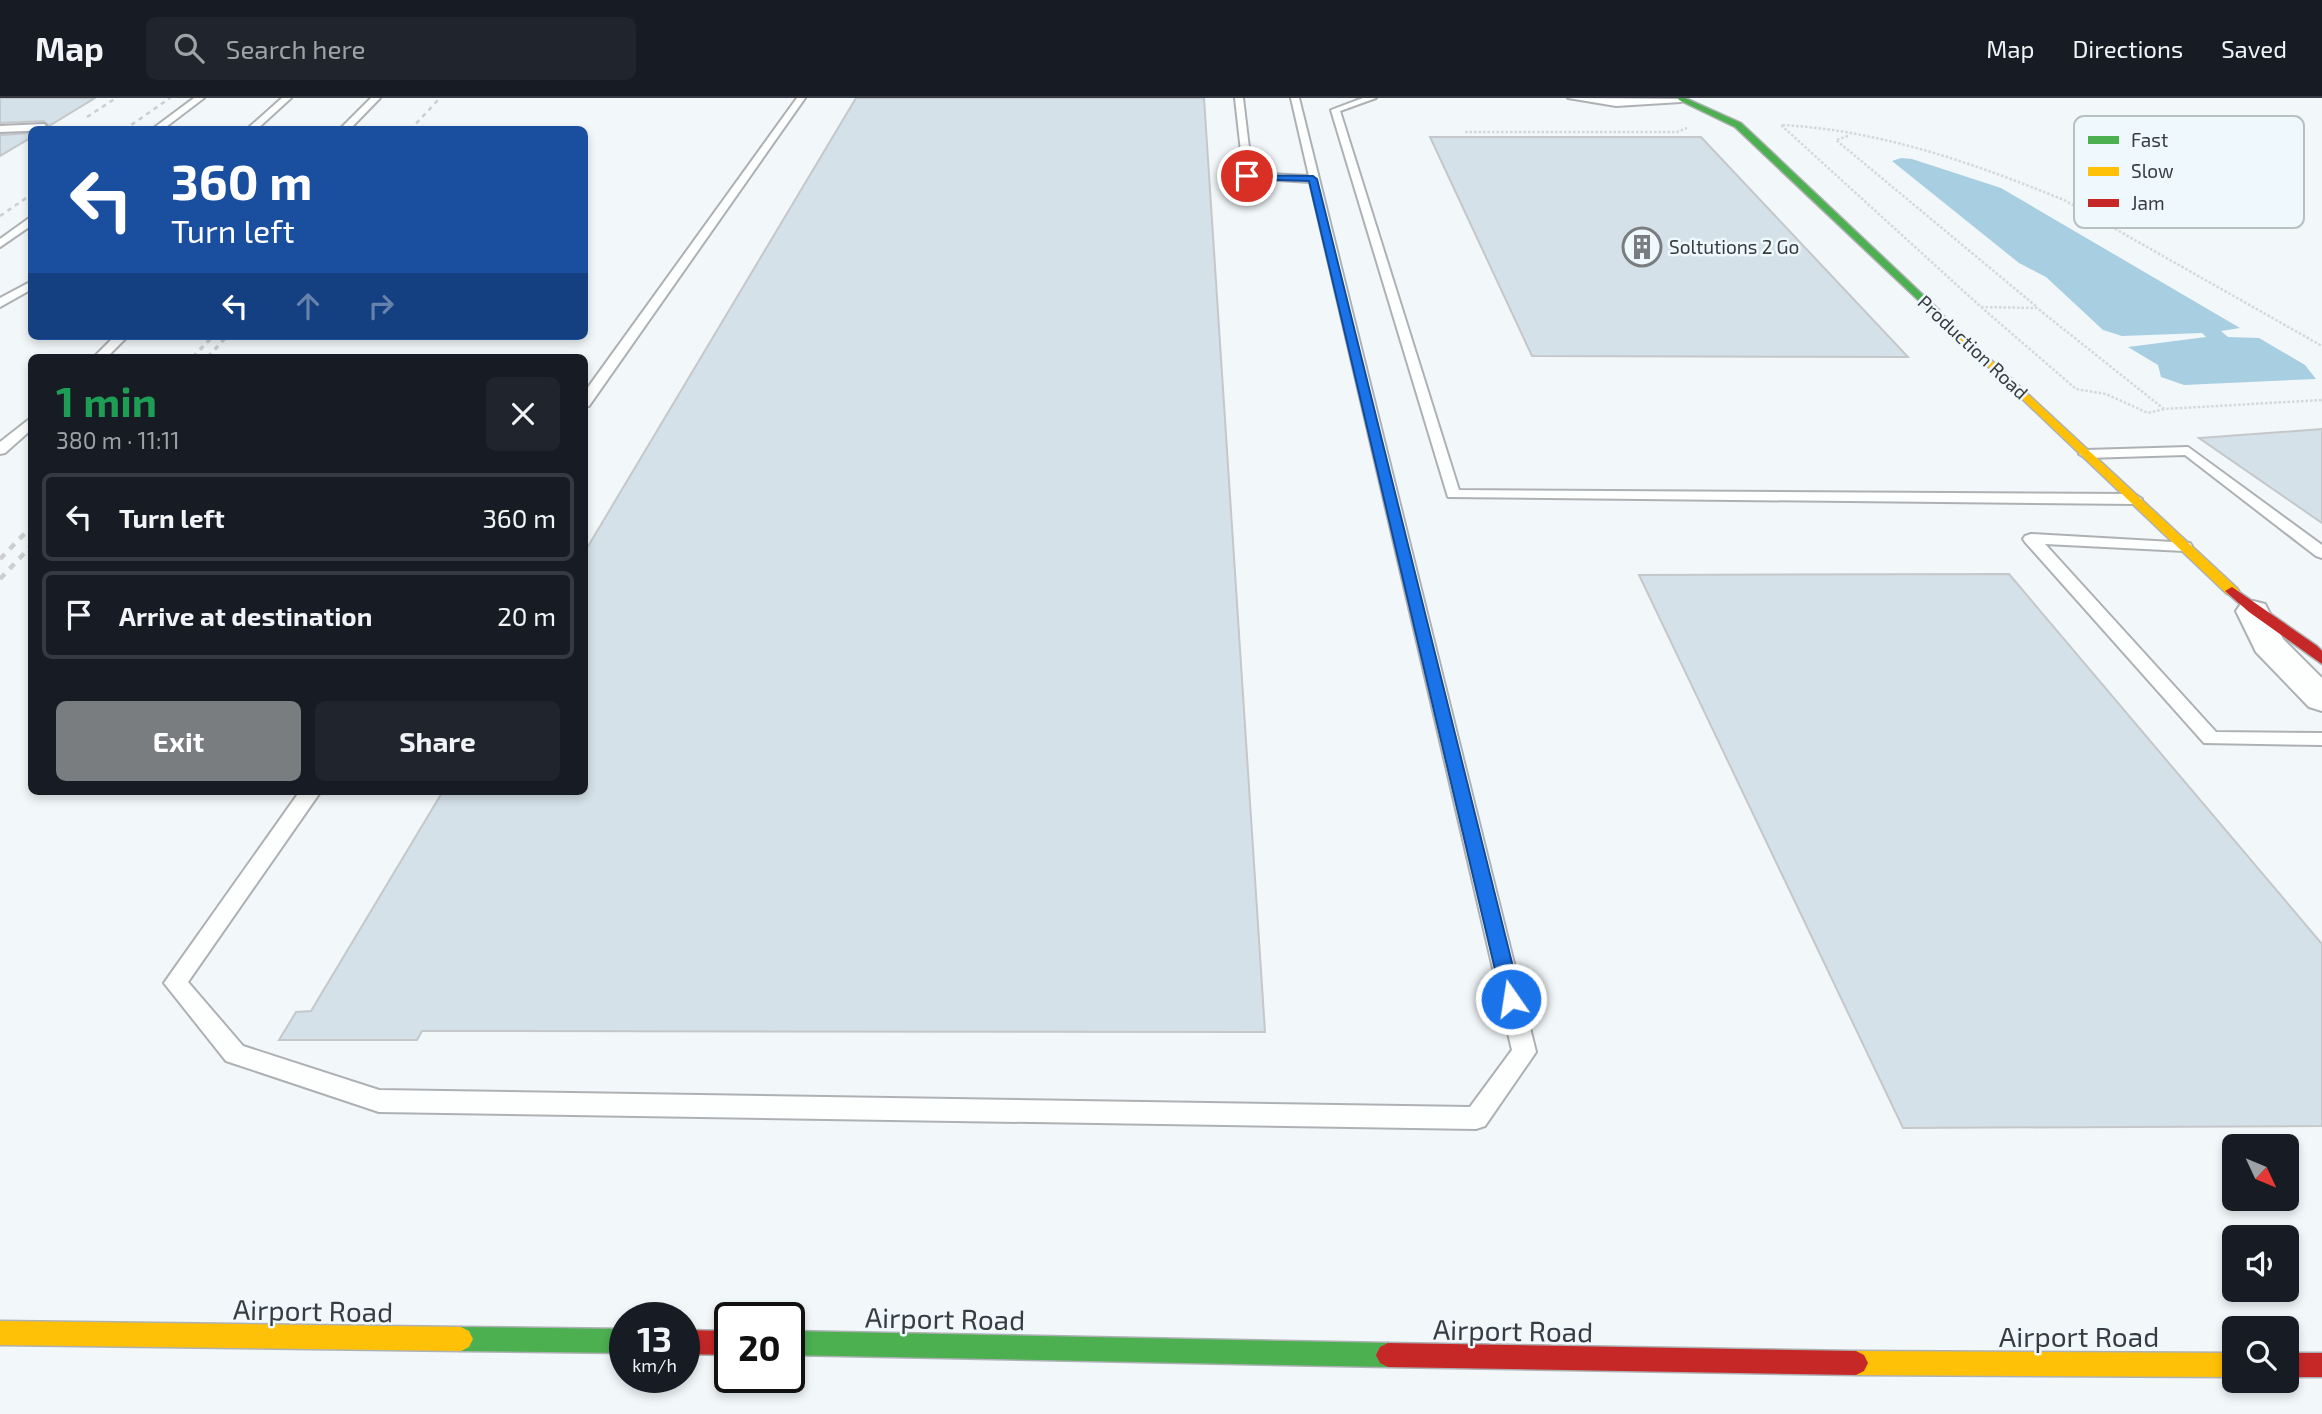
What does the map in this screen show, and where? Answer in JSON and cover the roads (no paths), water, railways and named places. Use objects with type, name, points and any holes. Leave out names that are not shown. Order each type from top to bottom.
[{"type":"street","name":"Production Road","points":[[1679,98],[1738,125],[2253,611],[2306,644],[2322,659]]},
{"type":"street","name":"Production Road","points":[[2253,611],[2268,644],[2322,699]]},
{"type":"street","name":"Airport Road","points":[[0,1333],[609,1341]]},
{"type":"street","name":"Airport Road","points":[[805,1343],[1687,1361],[2222,1365]]},
{"type":"street","points":[[2299,1365],[2322,1365]]},
{"type":"lane","points":[[161,126],[200,98]]},
{"type":"lane","points":[[255,126],[287,98]]},
{"type":"lane","points":[[347,126],[376,98]]},
{"type":"lane","points":[[588,396],[801,98]]},
{"type":"lane","points":[[1239,98],[1247,176],[1313,179]]},
{"type":"lane","points":[[308,795],[175,983],[235,1054],[379,1101],[1476,1118],[1524,1052],[1295,98]]},
{"type":"lane","points":[[1372,98],[1335,110],[1453,494],[2134,499]]},
{"type":"lane","points":[[1572,98],[1616,103],[1679,98]]},
{"type":"lane","points":[[0,129],[28,128]]},
{"type":"lane","points":[[0,138],[28,135]]},
{"type":"lane","points":[[0,244],[28,222]]},
{"type":"lane","points":[[0,303],[28,286]]},
{"type":"lane","points":[[103,354],[118,340]]},
{"type":"lane","points":[[0,450],[28,425]]},
{"type":"lane","points":[[2086,454],[2188,451],[2322,553]]},
{"type":"lane","points":[[2184,546],[2031,539],[2211,738],[2322,738]]},
{"type":"water","points":[[1912,159],[2001,188],[2240,328],[2221,331],[2228,337],[2259,338],[2305,365],[2316,379],[2184,385],[2161,377],[2158,365],[2128,347],[2206,337],[2202,333],[2122,336],[2103,330],[2046,277],[2019,263],[1892,161]]},
{"type":"railway","points":[[87,117],[116,98]]},
{"type":"railway","points":[[130,126],[170,98]]},
{"type":"railway","points":[[414,126],[440,98]]},
{"type":"railway","points":[[0,216],[28,197]]},
{"type":"railway","points":[[196,354],[209,340]]},
{"type":"railway","points":[[211,354],[223,340]]},
{"type":"railway","points":[[0,559],[28,530]]},
{"type":"railway","points":[[0,579],[28,549]]},
{"type":"place","name":"Soltutions 2 Go","points":[[1642,247]]}]
